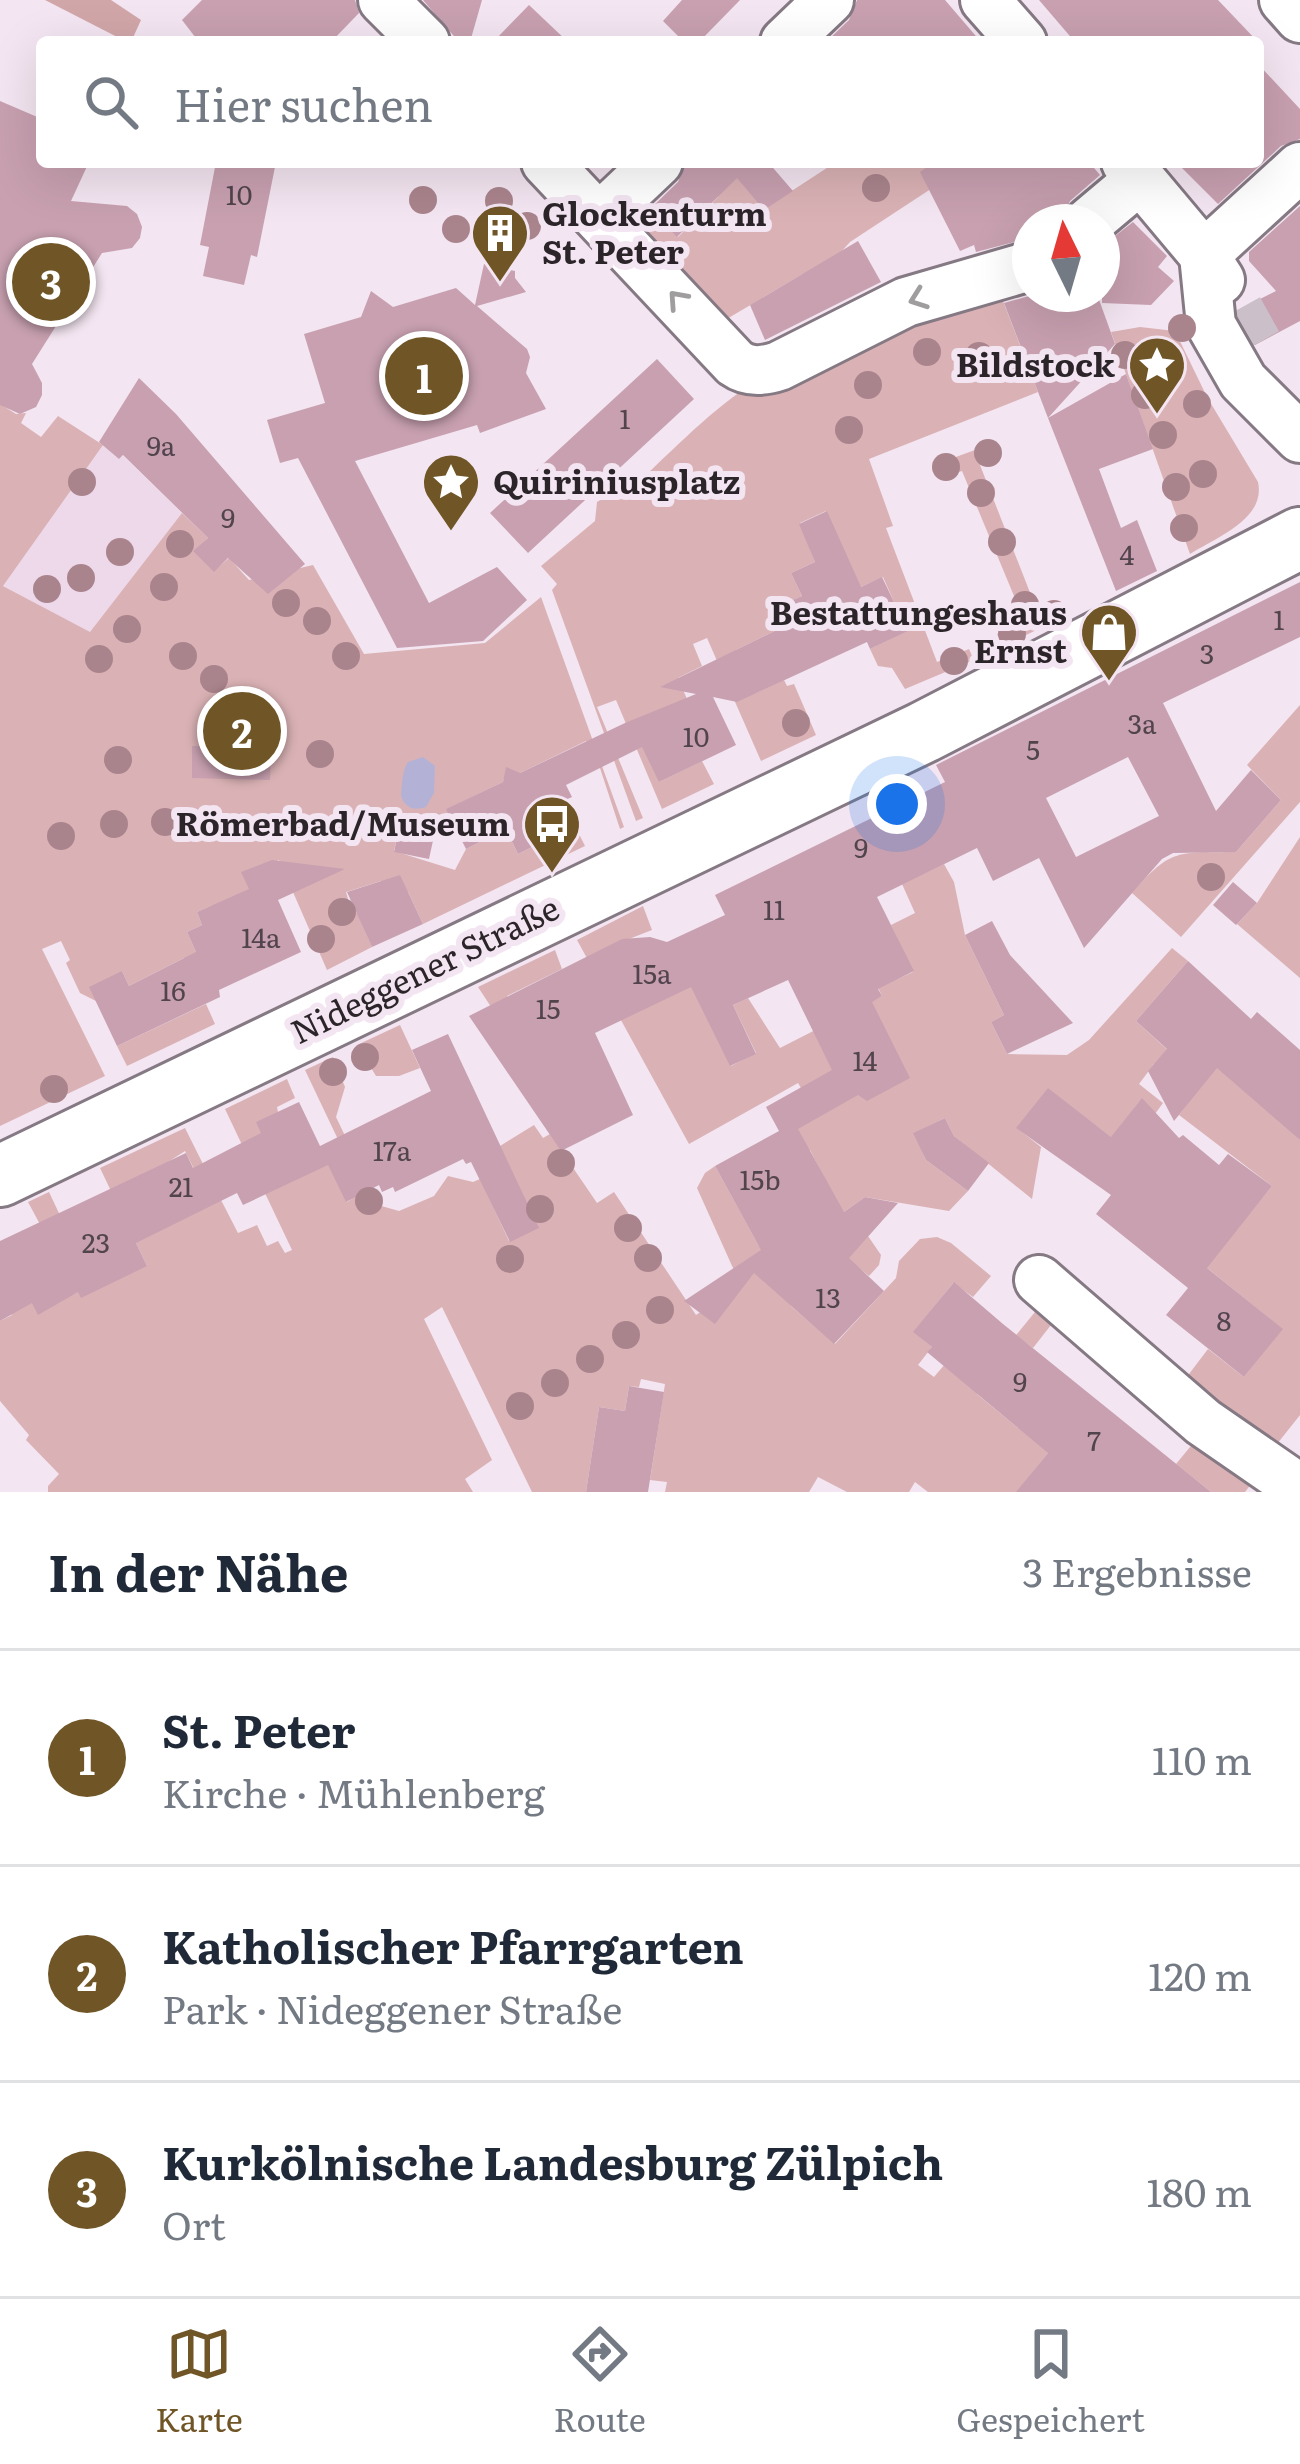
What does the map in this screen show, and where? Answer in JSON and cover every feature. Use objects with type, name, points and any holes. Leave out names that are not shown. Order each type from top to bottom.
[{"type":"main road","name":"Nideggener Straße","points":[[0,1176],[924,733],[1300,538]]},
{"type":"street","points":[[383,0],[419,36]]},
{"type":"street","points":[[791,36],[829,0]]},
{"type":"street","points":[[986,0],[1017,36]]},
{"type":"street","points":[[1284,0],[1300,18]]},
{"type":"street","points":[[1204,255],[1300,167]]},
{"type":"street","points":[[552,168],[735,363],[746,369],[770,369],[906,302],[1012,271]]},
{"type":"street","points":[[601,216],[652,168]]},
{"type":"street","points":[[1104,204],[1133,170],[1204,255],[1279,378],[1300,397]]},
{"type":"street","points":[[1204,255],[1211,326],[1243,381],[1300,439]]},
{"type":"street","points":[[1039,1280],[1203,1422],[1300,1489]]},
{"type":"shaded area","points":[[45,0],[111,0],[141,20],[134,36],[115,36]]},
{"type":"shaded area","points":[[723,168],[729,168],[764,209],[827,168],[942,168],[949,177],[850,242],[832,262],[720,323],[631,210],[641,201],[678,237],[718,197]]},
{"type":"shaded area","points":[[1001,296],[1038,392],[869,459],[893,526],[886,528],[937,662],[969,649],[974,660],[905,689],[892,668],[878,666],[870,649],[907,631],[883,577],[852,591],[826,511],[800,523],[815,562],[791,573],[802,596],[778,607],[787,625],[736,650],[756,693],[784,680],[787,686],[794,684],[816,735],[761,761],[707,638],[693,644],[702,666],[678,678],[687,699],[659,782],[702,761],[714,784],[662,809],[616,700],[597,707],[643,818],[636,821],[552,590],[557,584],[541,566],[595,521],[597,502],[615,491],[626,494],[750,385],[840,342]]},
{"type":"shaded area","points":[[1140,327],[1175,331],[1207,397],[1258,482],[1255,506],[1247,517],[1190,554],[1111,332]]},
{"type":"shaded area","points":[[0,404],[16,414],[26,413],[21,423],[41,437],[58,416],[103,445],[3,586],[90,632],[182,513],[208,538],[194,551],[214,571],[229,558],[249,580],[313,565],[364,654],[485,643],[541,597],[624,827],[620,829],[586,741],[520,773],[505,775],[503,782],[447,809],[453,823],[437,825],[435,830],[400,823],[394,851],[455,870],[466,849],[506,829],[518,854],[575,826],[585,846],[423,924],[408,892],[381,881],[346,892],[372,947],[327,970],[279,860],[263,868],[277,900],[211,906],[197,912],[202,925],[187,932],[201,963],[184,958],[129,986],[122,971],[110,994],[96,1001],[80,993],[61,941],[42,949],[105,1076],[0,1126]]},
{"type":"shaded area","points":[[994,443],[1000,457],[980,465],[1038,613],[1062,603],[1066,616],[1003,646],[997,634],[1024,620],[962,471],[939,478],[934,465]]},
{"type":"shaded area","points":[[103,445],[119,459],[123,456],[182,513],[90,633],[2,585]]},
{"type":"shaded area","points":[[1300,705],[1300,802],[1181,937],[1132,893],[1157,867],[1177,856],[1236,852],[1281,800],[1247,765]]},
{"type":"shaded area","points":[[1300,837],[1300,978],[1237,924],[1257,903]]},
{"type":"shaded area","points":[[944,864],[954,882],[965,935],[1004,1015],[991,1022],[1007,1054],[1067,1055],[1089,1040],[1172,948],[1188,961],[1136,1021],[1172,1054],[1197,1026],[1300,1140],[1300,1415],[1277,1444],[1186,1378],[1208,1349],[1244,1377],[1282,1329],[1206,1267],[1272,1186],[1179,1115],[1194,1095],[1154,1064],[1139,1084],[1163,1103],[1155,1114],[1139,1102],[1112,1138],[1048,1089],[1017,1128],[1041,1147],[1032,1199],[954,1136],[945,1118],[914,1133],[926,1160],[968,1191],[949,1211],[865,1197],[826,1225],[854,1251],[868,1236],[881,1255],[879,1265],[869,1276],[854,1264],[791,1306],[835,1344],[896,1278],[899,1261],[920,1239],[937,1237],[951,1243],[991,1276],[973,1297],[953,1283],[914,1332],[932,1347],[918,1365],[934,1377],[968,1337],[994,1362],[1035,1312],[1051,1325],[1033,1348],[1022,1340],[977,1394],[1018,1428],[1043,1398],[1072,1423],[1028,1478],[1034,1492],[928,1492],[915,1482],[909,1492],[847,1492],[818,1477],[809,1492],[665,1492],[667,1482],[650,1480],[665,1384],[641,1379],[639,1387],[629,1386],[625,1411],[599,1407],[586,1492],[532,1492],[442,1307],[424,1319],[492,1460],[465,1479],[473,1492],[48,1492],[59,1474],[26,1440],[29,1435],[0,1401],[0,1321],[12,1315],[6,1304],[77,1293],[28,1202],[49,1192],[81,1260],[147,1266],[100,1168],[185,1128],[204,1166],[195,1171],[185,1151],[165,1164],[221,1200],[238,1233],[257,1225],[267,1246],[278,1241],[285,1253],[292,1250],[225,1109],[287,1079],[295,1098],[277,1107],[278,1112],[325,1158],[347,1202],[363,1192],[305,1070],[333,1057],[345,1087],[336,1117],[378,1205],[399,1211],[434,1196],[448,1176],[473,1182],[480,1179],[509,1241],[538,1228],[500,1146],[534,1125],[543,1138],[550,1134],[597,1203],[614,1192],[696,1315],[744,1282],[697,1188],[705,1173],[715,1166],[759,1246],[827,1183],[810,1150],[787,1162],[776,1141],[818,1117],[798,1083],[689,1144],[577,940],[643,906],[652,930],[606,948],[692,986],[731,1066],[756,1053],[733,1005],[748,998],[780,1048],[882,996],[869,969],[882,986],[913,972],[891,925],[915,913],[902,884]]},
{"type":"shaded area","points":[[555,950],[562,969],[507,996],[532,1049],[522,1054],[478,987]]},
{"type":"shaded area","points":[[206,1004],[215,1024],[127,1066],[117,1046]]},
{"type":"shaded area","points":[[400,1025],[420,1068],[399,1076],[376,1076],[357,1045]]},
{"type":"shaded area","points":[[1195,1441],[1252,1483],[1245,1492],[1211,1492],[1176,1464]]},
{"type":"water","points":[[423,757],[435,766],[434,793],[426,807],[414,808],[401,796],[403,773],[408,762]]},
{"type":"building","points":[[202,0],[355,0],[359,13],[337,36],[194,36],[182,20]]},
{"type":"building","points":[[423,0],[482,0],[472,36],[454,36]]},
{"type":"building","points":[[682,0],[740,0],[705,36],[678,36],[663,21]]},
{"type":"building","points":[[857,0],[945,0],[976,36],[832,36],[849,20]]},
{"type":"building","points":[[1039,0],[1218,0],[1252,36],[1070,36]]},
{"type":"building","points":[[529,5],[562,36],[499,36]]},
{"type":"building","points":[[1264,70],[1300,109],[1300,139],[1281,146],[1264,162]]},
{"type":"building","points":[[0,101],[36,116],[36,168],[86,168],[71,201],[127,206],[142,227],[132,248],[102,253],[32,364],[42,383],[36,407],[20,414],[0,405]]},
{"type":"building","points":[[215,168],[275,168],[257,257],[251,255],[244,285],[203,276],[209,247],[200,245]]},
{"type":"building","points":[[684,168],[773,168],[793,191],[764,210],[737,178],[677,237],[650,209],[678,182]]},
{"type":"building","points":[[926,168],[1094,168],[1100,175],[1069,204],[1012,204],[1012,243],[976,252],[974,245],[960,251],[920,172]]},
{"type":"building","points":[[1182,168],[1257,168],[1218,204]]},
{"type":"building","points":[[1300,206],[1300,321],[1255,345],[1238,310],[1276,291],[1249,261],[1249,252]]},
{"type":"building","points":[[1133,222],[1167,256],[1158,267],[1174,281],[1151,305],[1120,304],[1120,232]]},
{"type":"building","points":[[858,241],[881,282],[765,340],[750,305]]},
{"type":"building","points":[[484,264],[515,271],[526,292],[477,306],[527,349],[526,373],[546,409],[480,433],[477,425],[355,461],[429,603],[497,567],[527,600],[483,641],[397,648],[298,458],[280,463],[267,420],[325,403],[304,334],[361,317],[371,291],[393,307],[456,288],[475,305]]},
{"type":"building","points":[[1012,301],[1012,312],[1103,312],[1115,344],[1048,418],[1004,303]]},
{"type":"building","points":[[657,359],[694,399],[528,553],[490,513]]},
{"type":"building","points":[[1126,374],[1153,449],[1099,469],[1121,528],[1137,520],[1157,571],[1116,591],[1048,418]]},
{"type":"building","points":[[139,378],[176,414],[305,564],[268,594],[228,558],[214,572],[193,551],[208,538],[123,455],[119,459],[99,442]]},
{"type":"building","points":[[827,511],[861,587],[882,577],[908,631],[870,649],[867,642],[737,702],[713,697],[736,745],[659,782],[642,747],[566,785],[572,797],[563,801],[575,826],[518,854],[506,829],[466,849],[446,809],[503,782],[506,767],[520,773],[696,694],[660,687],[787,625],[777,607],[802,596],[791,573],[815,562],[799,524]]},
{"type":"building","points":[[1300,582],[1300,637],[1163,703],[1216,811],[1251,770],[1281,800],[1236,852],[1173,853],[1162,859],[1084,948],[1039,858],[993,881],[977,848],[877,897],[914,971],[878,989],[882,996],[872,1002],[910,1078],[867,1101],[858,1095],[798,1129],[844,1212],[865,1197],[898,1203],[849,1258],[884,1291],[834,1344],[754,1273],[715,1324],[684,1301],[761,1250],[715,1166],[779,1131],[766,1107],[832,1070],[788,980],[733,1005],[756,1054],[730,1066],[691,987],[595,1033],[633,1115],[561,1151],[469,1016],[622,939],[650,937],[667,942],[725,915],[715,895],[945,782],[936,765]],"holes":[[[1128,757],[1159,816],[1076,857],[1046,798]]]},
{"type":"building","points":[[192,746],[271,748],[270,780],[192,778]]},
{"type":"building","points":[[439,813],[429,859],[394,852],[400,823],[412,825]]},
{"type":"building","points":[[272,860],[345,869],[278,900],[301,952],[117,1046],[89,987],[122,971],[129,986],[196,952],[187,932],[202,925],[197,912],[249,889],[241,872]]},
{"type":"building","points":[[400,875],[423,924],[372,947],[347,892]]},
{"type":"building","points":[[1233,882],[1257,903],[1236,925],[1213,905]]},
{"type":"building","points":[[992,921],[1010,955],[1073,1023],[1007,1054],[991,1022],[1004,1015],[965,935]]},
{"type":"building","points":[[1188,961],[1251,1019],[1257,1012],[1300,1050],[1300,1140],[1217,1068],[1174,1121],[1148,1071],[1167,1049],[1136,1021]]},
{"type":"building","points":[[448,1034],[539,1228],[510,1242],[471,1162],[466,1164],[463,1159],[395,1192],[393,1187],[382,1192],[379,1185],[346,1202],[328,1165],[243,1205],[237,1193],[136,1243],[147,1266],[81,1298],[78,1292],[38,1315],[32,1303],[0,1321],[0,1241],[186,1153],[193,1168],[261,1133],[256,1122],[299,1102],[320,1146],[431,1091],[412,1050]]},
{"type":"building","points":[[1048,1088],[1111,1137],[1142,1098],[1179,1138],[1183,1135],[1219,1165],[1228,1154],[1272,1186],[1207,1268],[1283,1329],[1244,1377],[1166,1315],[1188,1288],[1096,1214],[1111,1195],[1016,1128]]},
{"type":"building","points":[[945,1118],[954,1136],[989,1163],[968,1191],[926,1160],[913,1133]]},
{"type":"building","points":[[954,1282],[1211,1492],[1016,1492],[1048,1453],[927,1352],[932,1347],[913,1332]]},
{"type":"building","points":[[629,1386],[664,1392],[648,1492],[586,1492],[599,1407],[625,1411]]},
{"type":"tunnel","points":[[1239,309],[1258,343]]},
{"type":"place","name":"Kurkölnische Landesburg Zülpich","points":[[51,282]]},
{"type":"place","name":"Glockenturm St. Peter","points":[[500,284]]},
{"type":"place","name":"St. Peter","points":[[424,376]]},
{"type":"place","name":"Bildstock","points":[[1157,416]]},
{"type":"place","name":"Quiriniusplatz","points":[[451,533]]},
{"type":"place","name":"Bestattungeshaus Ernst","points":[[1109,683]]},
{"type":"place","name":"Katholischer Pfarrgarten","points":[[242,731]]},
{"type":"place","name":"Römerbad/Museum","points":[[552,875]]}]
